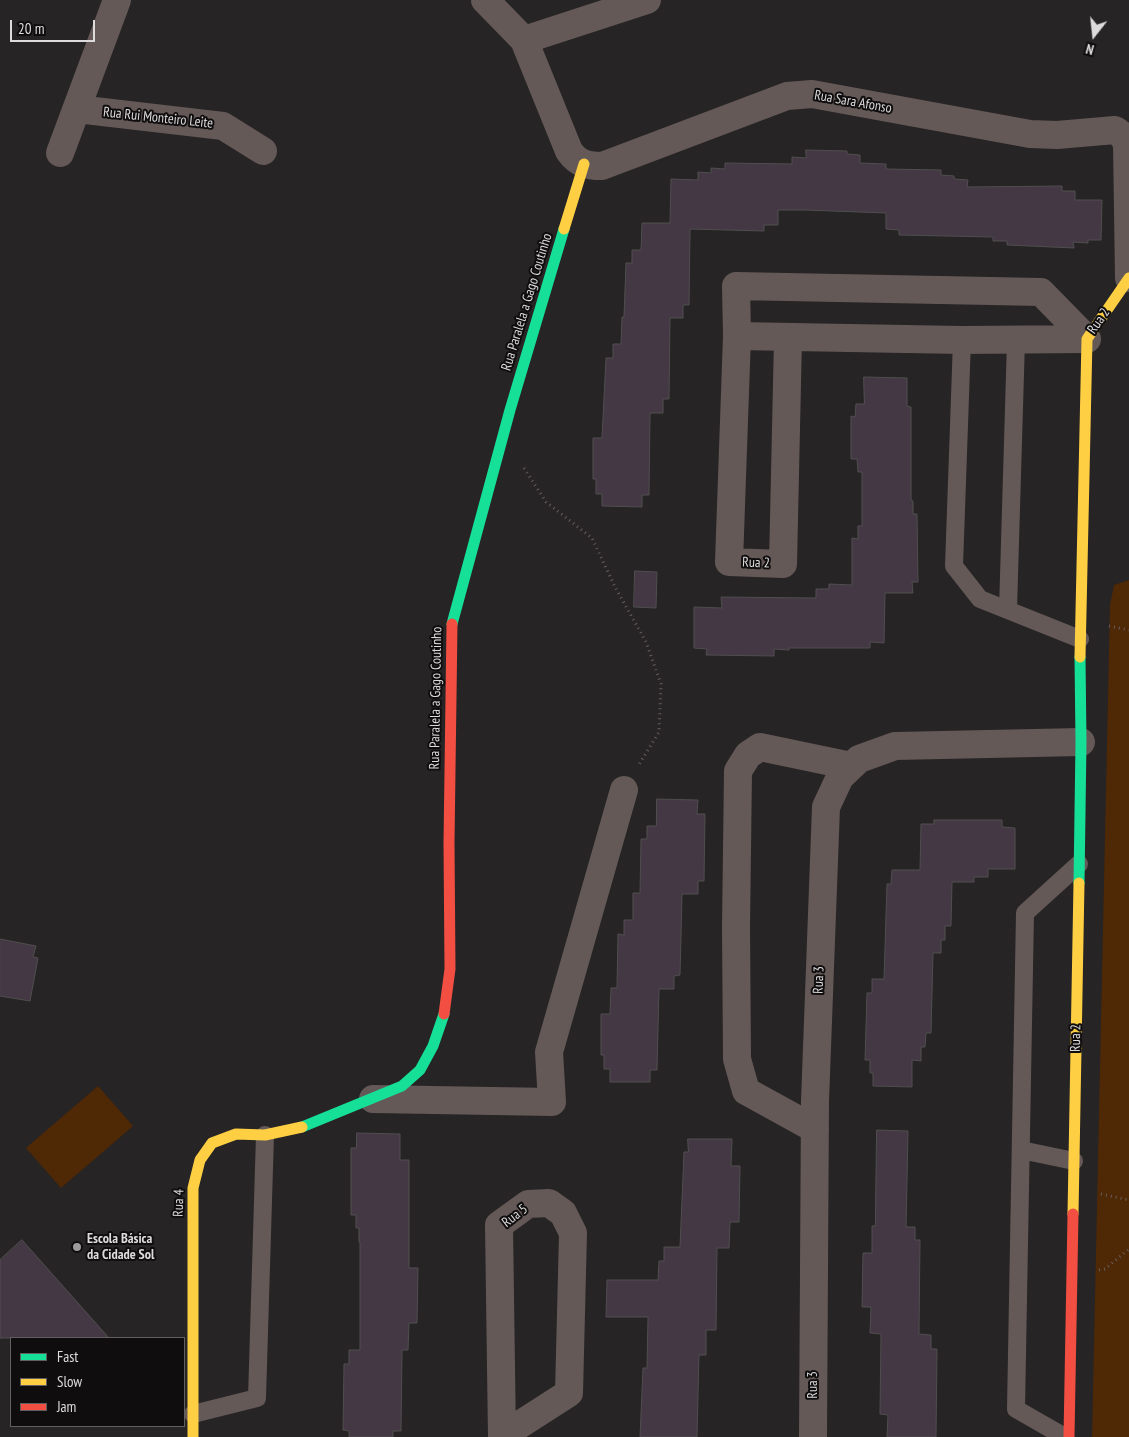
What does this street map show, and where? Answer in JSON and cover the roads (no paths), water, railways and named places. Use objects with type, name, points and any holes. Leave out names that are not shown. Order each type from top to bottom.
[{"type":"street","points":[[60,153],[117,0]]},
{"type":"street","points":[[485,0],[524,40],[570,151],[574,158],[584,164]]},
{"type":"street","points":[[524,40],[647,0]]},
{"type":"street","name":"Rua Sara Afonso","points":[[584,164],[602,166],[787,96],[800,94],[812,94],[1030,134],[1057,135],[1115,130],[1122,135],[1126,143],[1129,278]]},
{"type":"street","name":"Rua Rui Monteiro Leite","points":[[77,109],[223,126],[263,151]]},
{"type":"street","name":"Rua Paralela a Gago Coutinho","points":[[373,1100],[402,1086],[420,1070],[433,1046],[444,1014],[450,969],[449,842],[452,621],[505,429],[584,164]]},
{"type":"street","name":"Rua 2","points":[[1067,1437],[1074,1161],[1081,742],[1080,639],[1087,339],[1129,278]]},
{"type":"street","name":"Rua 2","points":[[788,338],[783,564],[729,562],[737,336],[736,286],[1041,292],[1087,339]]},
{"type":"street","name":"Rua 2","points":[[737,336],[962,340],[1087,339]]},
{"type":"street","name":"Rua 3","points":[[813,1437],[815,1129],[826,807],[840,777],[851,766],[859,759],[895,746],[1081,742]]},
{"type":"street","points":[[815,1129],[746,1091],[737,1059],[738,771],[748,755],[760,747],[851,766]]},
{"type":"street","points":[[373,1100],[552,1102],[549,1052],[624,790]]},
{"type":"street","name":"Rua 4","points":[[193,1437],[193,1188],[200,1160],[212,1143],[236,1134],[265,1135],[304,1127],[339,1111],[373,1100]]},
{"type":"street","name":"Rua 5","points":[[528,1204],[549,1204],[563,1213],[573,1233],[569,1394],[502,1437],[499,1224],[528,1204]]},
{"type":"lane","points":[[962,340],[954,566],[980,599],[1080,639]]},
{"type":"lane","points":[[1008,610],[1016,340]]},
{"type":"lane","points":[[1067,1437],[1016,1409],[1025,913],[1079,864]]},
{"type":"lane","points":[[193,1414],[258,1398],[265,1135]]},
{"type":"lane","points":[[1021,1150],[1074,1161]]},
{"type":"place","name":"Escola Básica da Cidade Sol","points":[[77,1247]]}]
